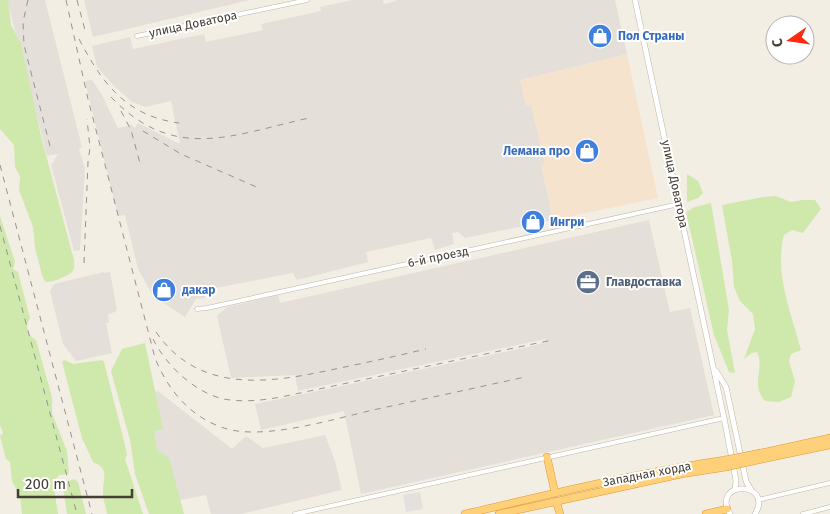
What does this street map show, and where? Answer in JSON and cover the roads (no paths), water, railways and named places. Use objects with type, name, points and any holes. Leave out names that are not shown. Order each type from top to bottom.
[{"type":"highway","name":"Западная хорда","points":[[499,514],[762,456],[830,438]]},
{"type":"highway","name":"Западная хорда","points":[[762,456],[830,445]]},
{"type":"highway","points":[[547,458],[555,493]]},
{"type":"highway","name":"Западная хорда","points":[[465,514],[679,467],[726,464]]},
{"type":"highway","points":[[556,501],[560,514]]},
{"type":"highway","points":[[706,514],[728,512]]},
{"type":"street","name":"улица Доватора","points":[[137,36],[307,0]]},
{"type":"street","name":"улица Доватора","points":[[636,0],[714,368],[736,480],[735,490]]},
{"type":"street","name":"6-й проезд","points":[[197,308],[217,306],[679,204]]},
{"type":"street","name":"улица Доватора","points":[[714,368],[726,387],[746,481],[758,500]]},
{"type":"street","points":[[295,514],[724,418]]},
{"type":"street","points":[[755,514],[758,508],[758,500],[830,483]]},
{"type":"street","points":[[728,512],[727,499],[730,494],[742,488],[751,490]]},
{"type":"street","points":[[803,514],[830,507]]},
{"type":"railway","points":[[28,0],[23,22],[24,45],[51,150]]},
{"type":"railway","points":[[66,0],[88,99],[155,358],[166,381],[191,409],[201,417],[224,428],[258,432],[319,423],[525,377]]},
{"type":"railway","points":[[77,0],[85,30]]},
{"type":"railway","points":[[79,39],[97,70],[118,95],[144,113],[179,123]]},
{"type":"railway","points":[[111,97],[134,118],[158,131],[181,137],[205,139],[229,136],[309,118]]},
{"type":"railway","points":[[121,111],[131,130],[141,167]]},
{"type":"railway","points":[[84,263],[90,148],[87,119]]},
{"type":"railway","points":[[143,131],[181,154],[261,189]]},
{"type":"railway","points":[[0,165],[92,514]]},
{"type":"railway","points":[[0,226],[77,514]]},
{"type":"railway","points":[[156,332],[174,353],[195,367],[217,376],[240,380],[265,380],[315,373],[426,349]]},
{"type":"railway","points":[[153,339],[166,360],[195,386],[218,398],[243,401],[281,397],[552,340]]},
{"type":"place","name":"Пол Страны","points":[[600,36]]},
{"type":"place","name":"Лемана про","points":[[587,151]]},
{"type":"place","name":"Ингри","points":[[533,222]]},
{"type":"place","name":"Главдоставка","points":[[588,282]]},
{"type":"place","name":"дакар","points":[[164,290]]}]
